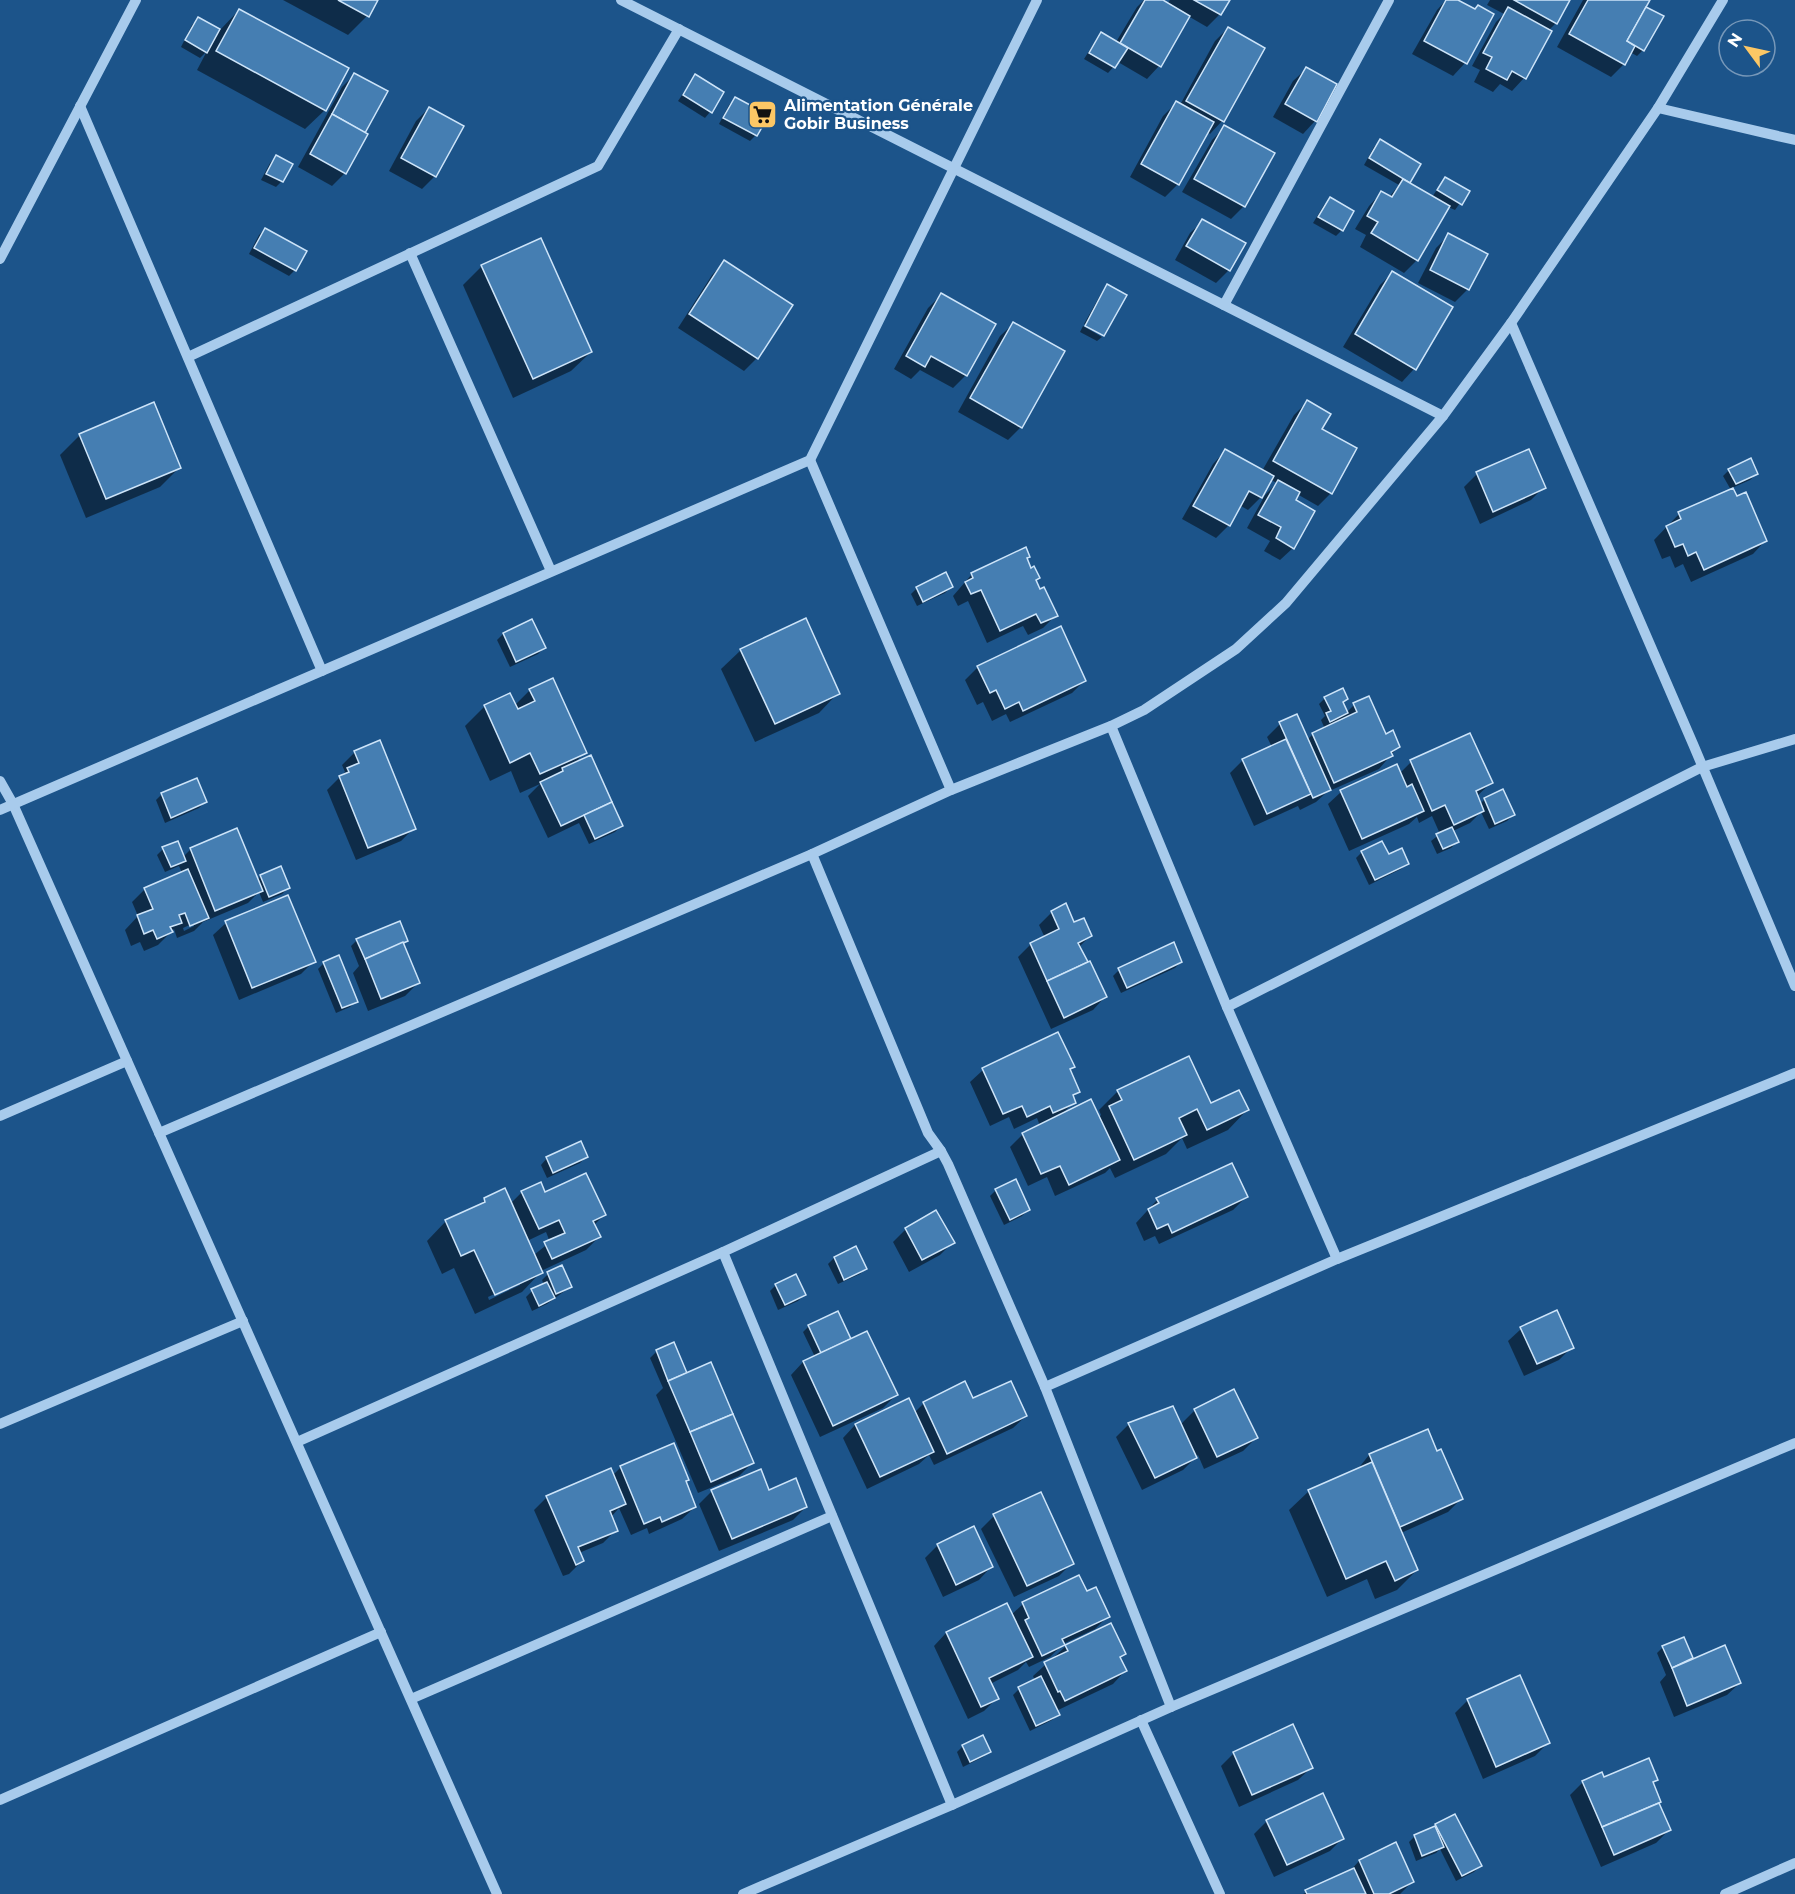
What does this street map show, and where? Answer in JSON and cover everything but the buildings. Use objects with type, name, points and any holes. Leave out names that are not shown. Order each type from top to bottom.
[{"type":"street","points":[[0,259],[136,0]]},
{"type":"street","points":[[621,0],[1443,416]]},
{"type":"street","points":[[0,810],[810,460],[1037,0]]},
{"type":"street","points":[[1224,305],[1389,0]]},
{"type":"street","points":[[159,1134],[812,854],[951,790],[1111,726],[1155,703],[1236,650],[1286,603],[1443,416],[1511,323],[1658,108],[1723,0]]},
{"type":"street","points":[[188,357],[598,165],[679,29]]},
{"type":"street","points":[[81,106],[322,671]]},
{"type":"street","points":[[1658,108],[1795,140]]},
{"type":"street","points":[[410,254],[551,572]]},
{"type":"street","points":[[1511,323],[1795,986]]},
{"type":"street","points":[[810,460],[951,790]]},
{"type":"street","points":[[1111,726],[1227,1007],[1337,1259]]},
{"type":"street","points":[[1227,1007],[1702,767],[1795,739]]},
{"type":"street","points":[[0,781],[13,804],[498,1894]]},
{"type":"street","points":[[812,854],[928,1133],[941,1151],[1045,1387],[1171,1707]]},
{"type":"street","points":[[0,1116],[127,1061]]},
{"type":"street","points":[[1045,1387],[1337,1259],[1795,1072]]},
{"type":"street","points":[[297,1442],[723,1252],[941,1151]]},
{"type":"street","points":[[723,1252],[952,1805]]},
{"type":"street","points":[[0,1424],[243,1321]]},
{"type":"street","points":[[743,1894],[952,1805],[1171,1707],[1795,1443]]},
{"type":"street","points":[[411,1699],[832,1516]]},
{"type":"street","points":[[0,1800],[381,1632]]},
{"type":"street","points":[[1141,1720],[1220,1894]]},
{"type":"street","points":[[1725,1894],[1795,1863]]},
{"type":"place","name":"Alimentation Générale Gobir Business","points":[[763,114]]}]
